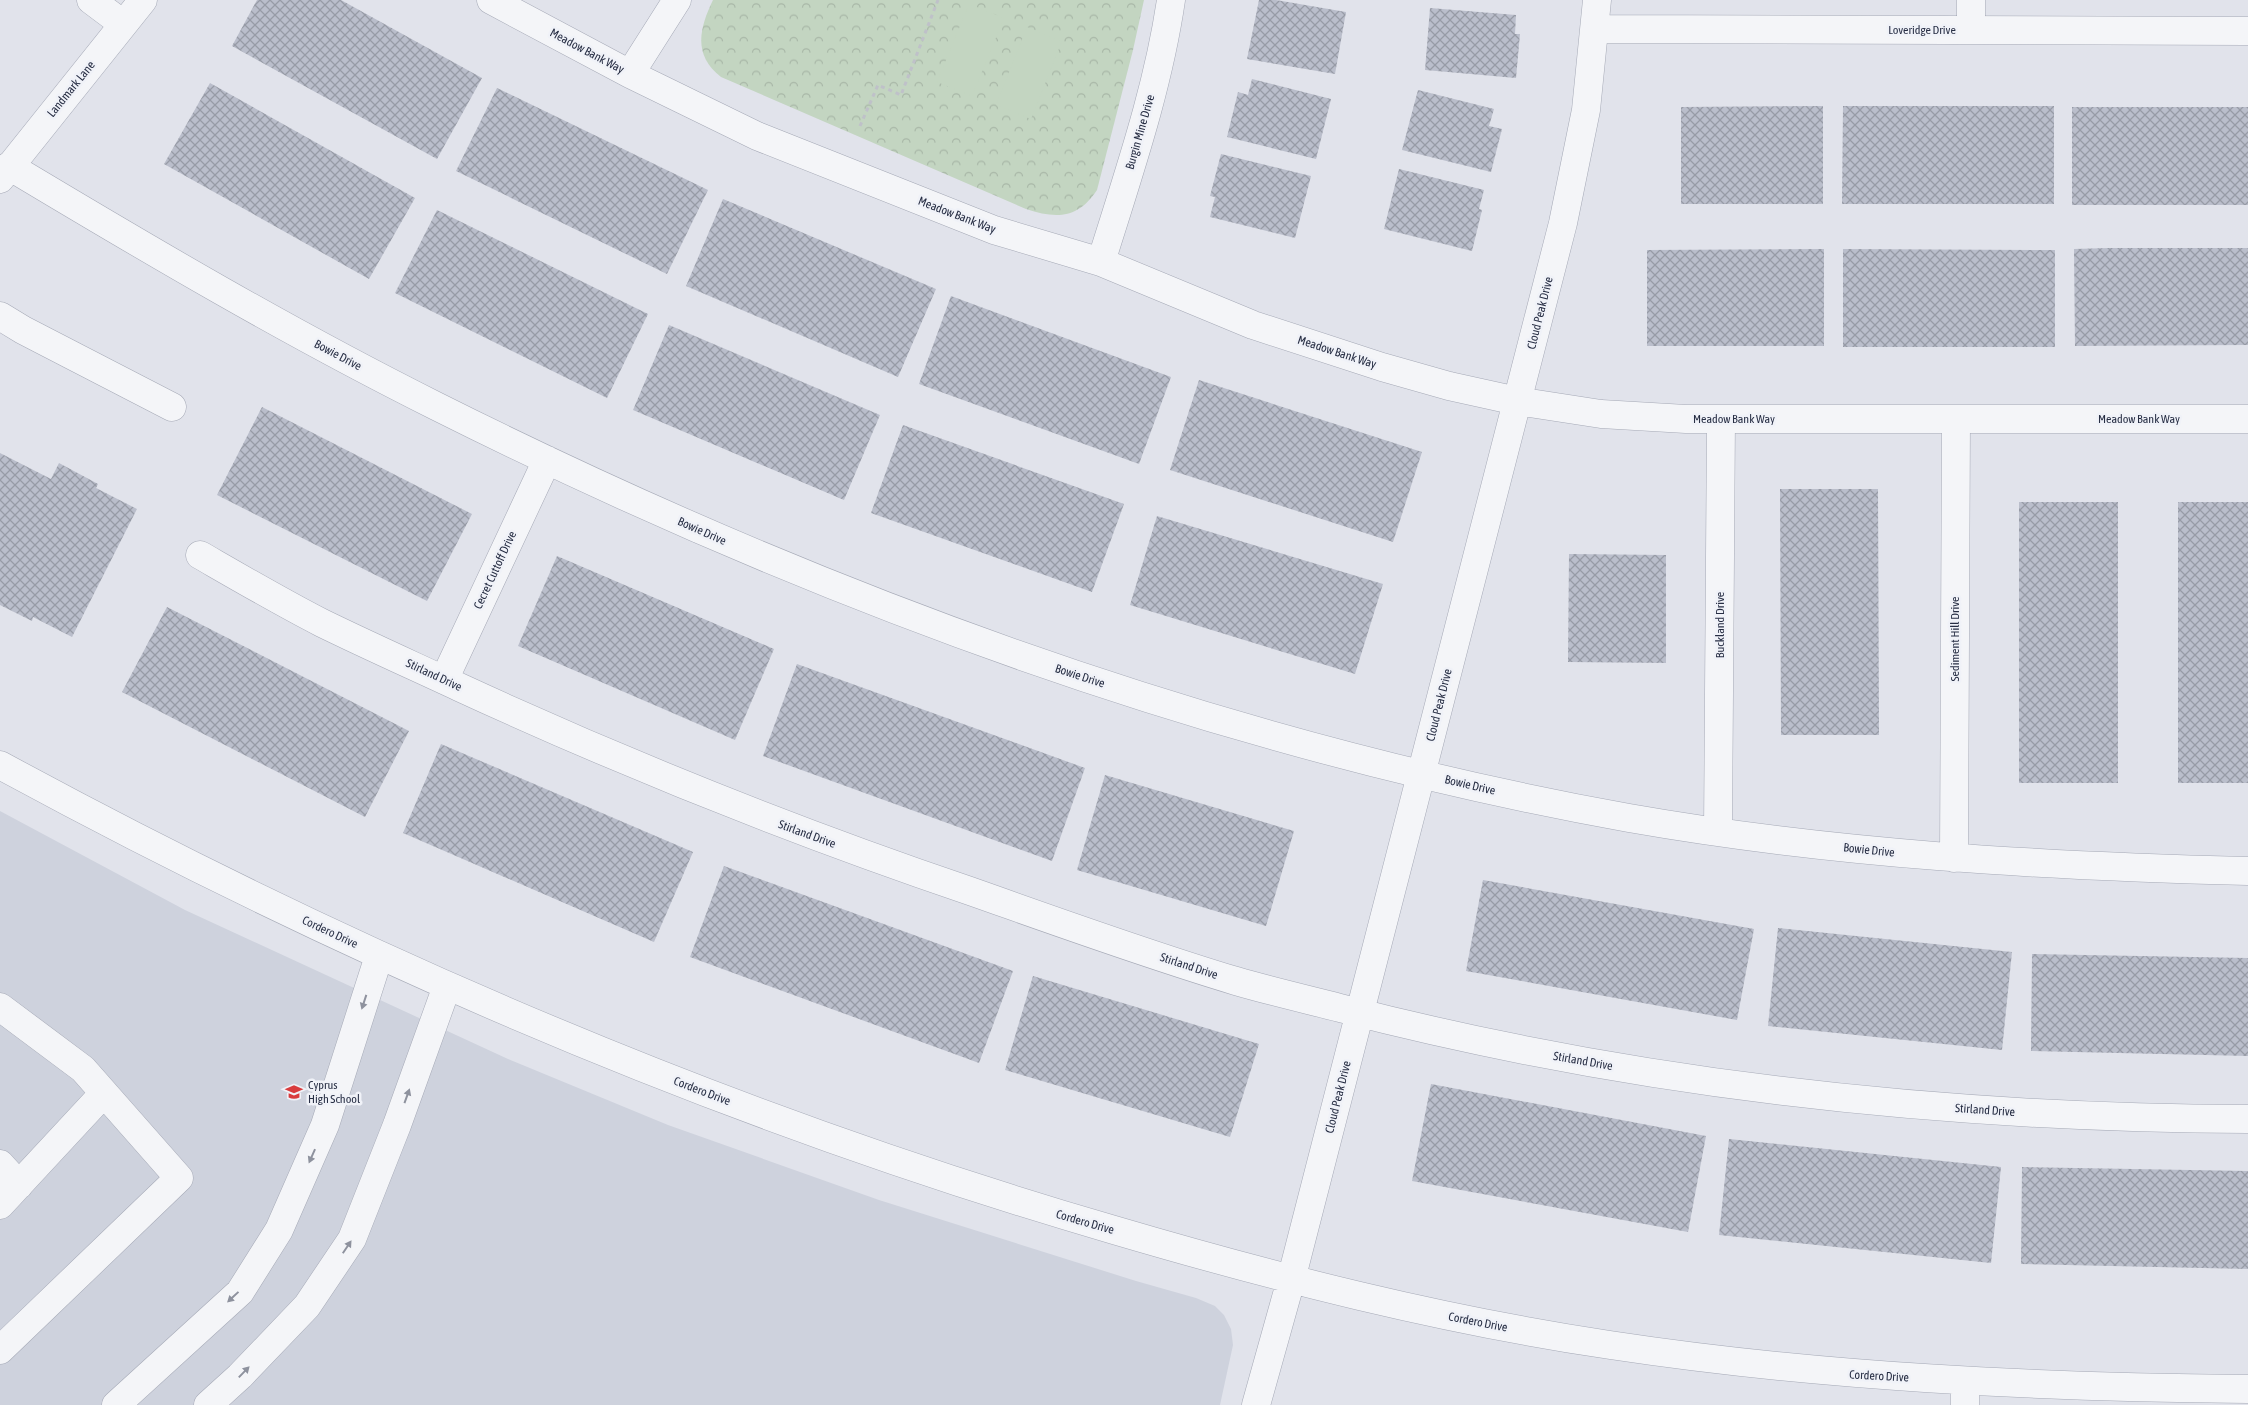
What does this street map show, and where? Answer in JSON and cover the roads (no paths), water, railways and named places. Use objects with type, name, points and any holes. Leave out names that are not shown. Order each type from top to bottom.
[{"type":"street","points":[[91,0],[123,24]]},
{"type":"street","name":"Landmark Lane","points":[[4,172],[143,0]]},
{"type":"street","name":"Meadow Bank Way","points":[[491,0],[630,74],[757,136],[994,230],[1101,262],[1253,325],[1382,367],[1449,386],[1517,401],[1601,414],[1686,419],[2248,419]]},
{"type":"street","points":[[630,74],[677,0]]},
{"type":"street","name":"Burgin Mine Drive","points":[[1101,262],[1147,112],[1167,29],[1171,0]]},
{"type":"street","name":"Cloud Peak Drive","points":[[1256,1405],[1291,1280],[1576,167],[1586,110],[1597,0]]},
{"type":"street","points":[[1971,0],[1971,30]]},
{"type":"street","name":"Loveridge Drive","points":[[1595,29],[2248,31]]},
{"type":"street","name":"Bowie Drive","points":[[4,172],[146,248],[285,327],[432,404],[547,460],[733,545],[865,599],[998,649],[1133,694],[1248,728],[1421,774],[1622,816],[1870,851],[1954,858],[2138,868],[2248,871]]},
{"type":"street","points":[[0,316],[23,330],[172,407]]},
{"type":"street","name":"Buckland Drive","points":[[1718,831],[1721,419]]},
{"type":"street","name":"Sediment Hill Drive","points":[[1954,858],[1956,419]]},
{"type":"street","name":"Cecret Cuttoff Drive","points":[[444,680],[547,460]]},
{"type":"street","name":"Stirland Drive","points":[[200,555],[321,622],[622,761],[771,821],[872,858],[1229,979],[1415,1027],[1546,1055],[1667,1076],[1918,1106],[2038,1114],[2158,1119],[2248,1120]]},
{"type":"street","name":"Cordero Drive","points":[[0,765],[109,824],[379,956],[554,1032],[714,1096],[876,1155],[1039,1208],[1291,1280],[1489,1325],[1607,1345],[1836,1373],[1965,1393],[2160,1388],[2248,1389]]},
{"type":"street","points":[[116,1405],[240,1292],[280,1230],[325,1124],[379,956]]},
{"type":"street","points":[[208,1405],[240,1376],[307,1306],[352,1239],[397,1124],[447,986]]},
{"type":"street","points":[[0,1007],[83,1069],[179,1178],[0,1350]]},
{"type":"street","points":[[0,1205],[104,1093]]},
{"type":"street","points":[[0,1164],[19,1185]]},
{"type":"place","name":"Cyprus High School","points":[[294,1092]]}]
